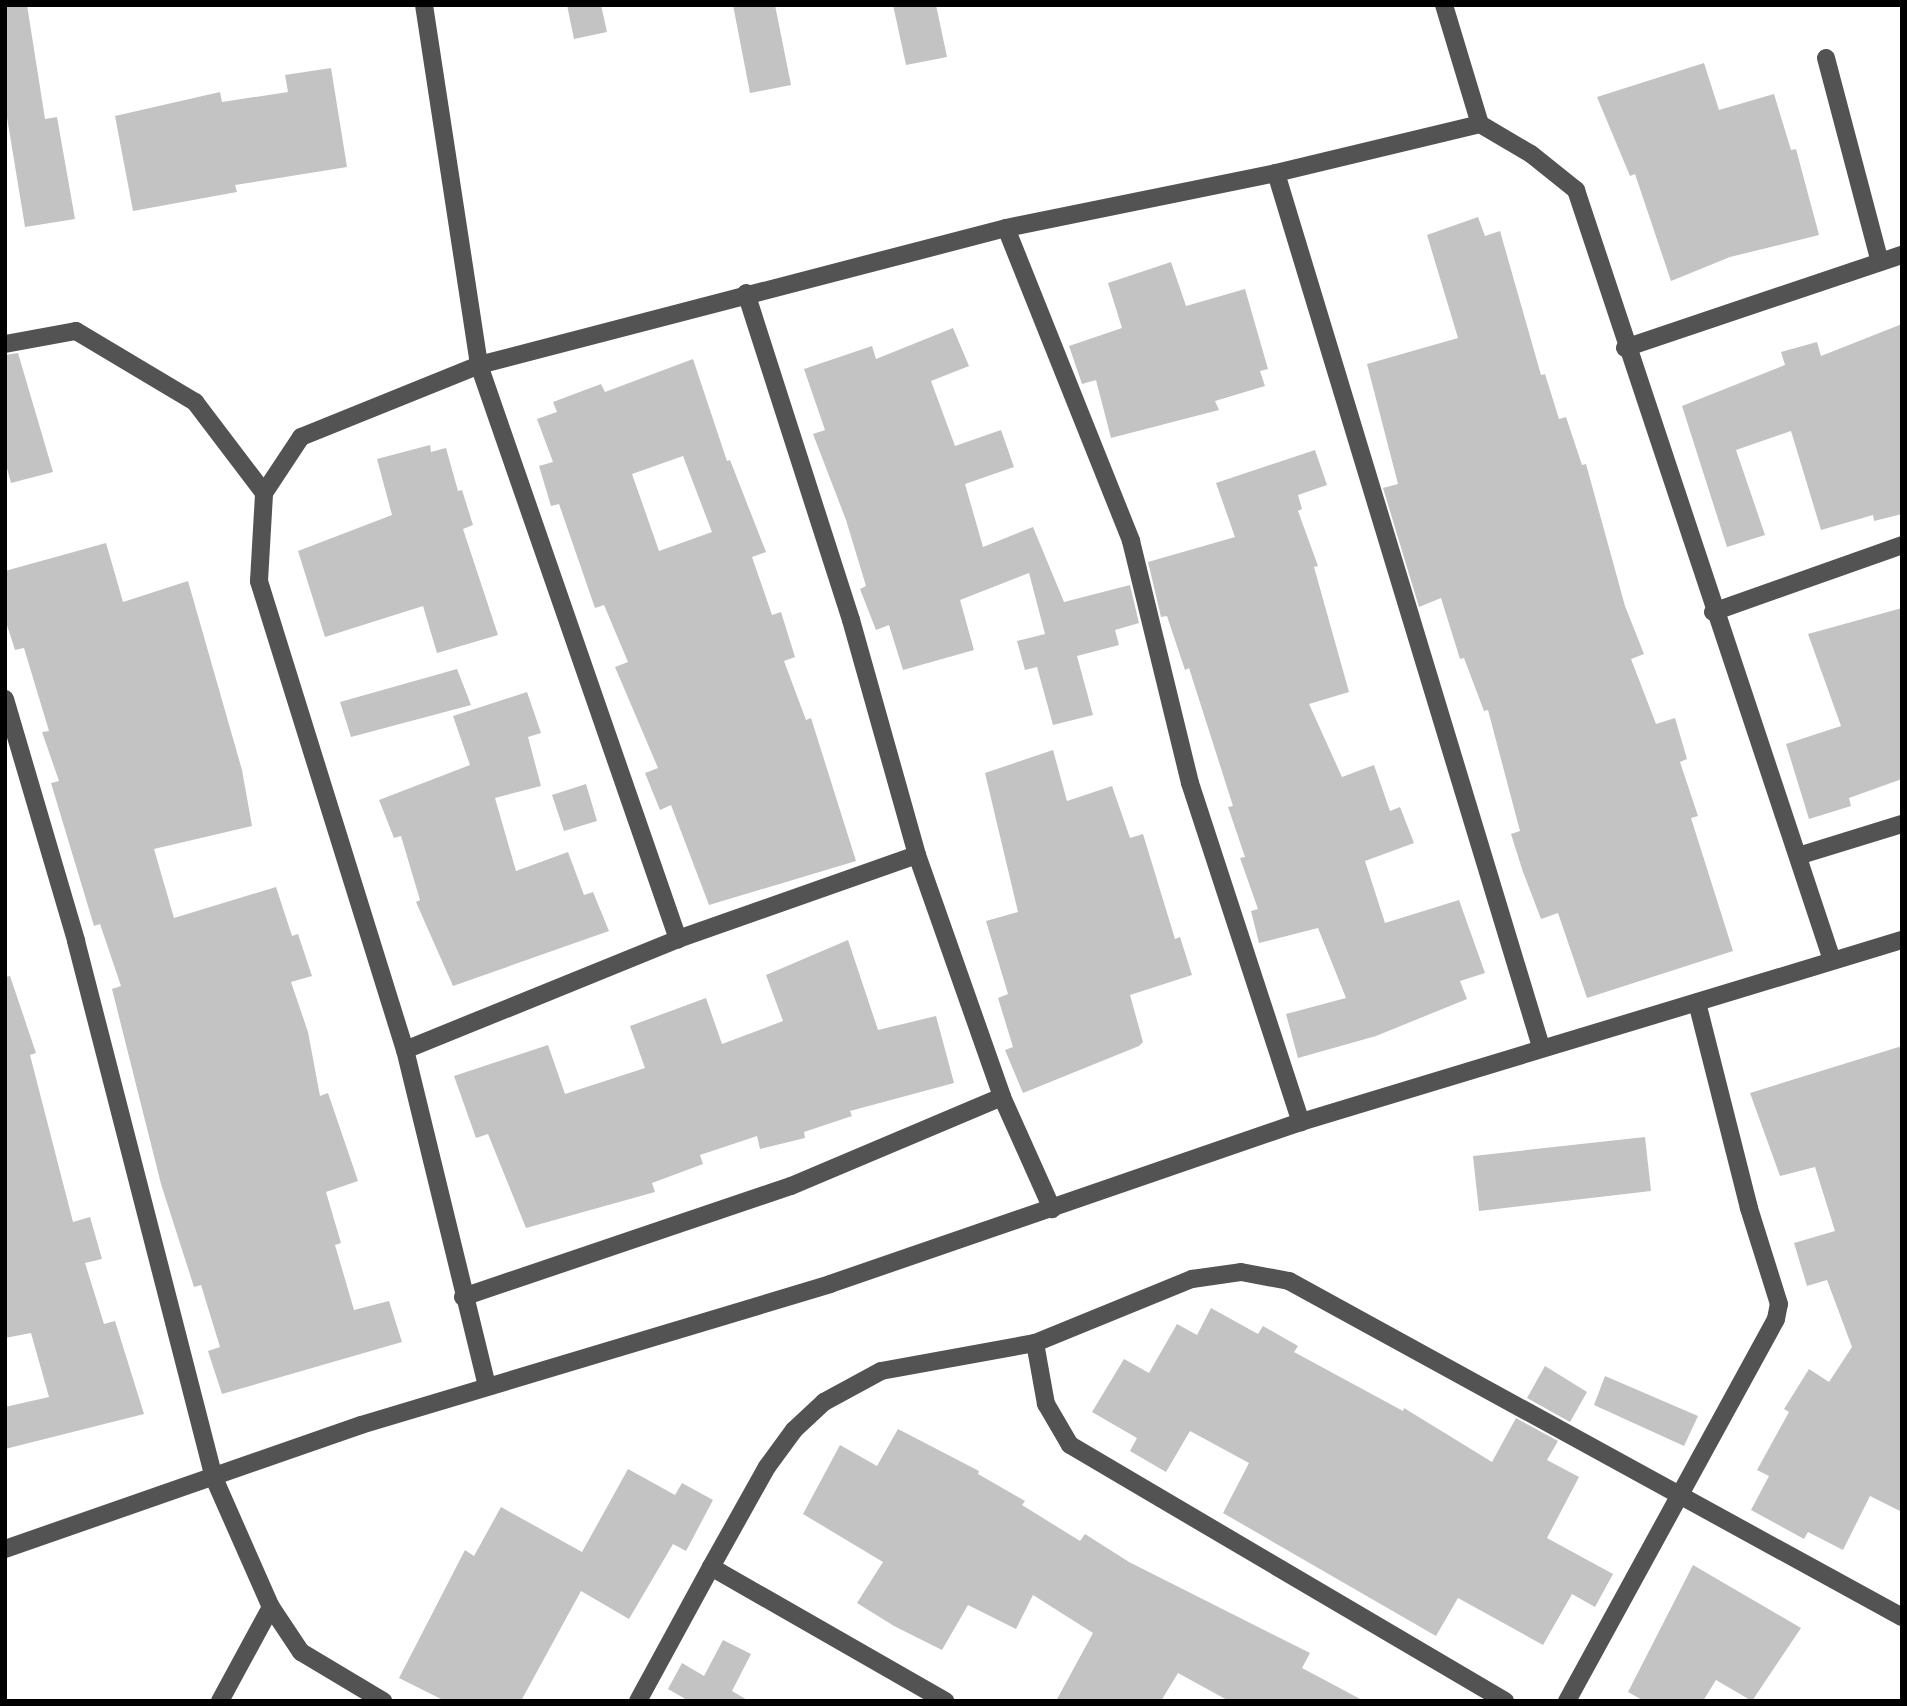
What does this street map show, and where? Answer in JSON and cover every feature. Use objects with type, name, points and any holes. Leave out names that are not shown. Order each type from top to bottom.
[{"type":"street","points":[[424,5],[479,365],[678,939]]},
{"type":"street","points":[[1444,5],[1480,124],[1531,154],[1576,190],[1625,348],[1832,960]]},
{"type":"street","points":[[1826,58],[1880,262]]},
{"type":"street","points":[[488,1386],[463,1297],[405,1050],[259,581],[264,493],[300,437],[479,365],[746,293],[1006,228],[1276,173],[1480,124]]},
{"type":"street","points":[[1276,173],[1541,1047]]},
{"type":"street","points":[[1006,228],[1131,541],[1190,783],[1301,1122]]},
{"type":"street","points":[[1625,348],[1902,255]]},
{"type":"street","points":[[746,293],[851,620],[918,855],[1002,1097],[1052,1209]]},
{"type":"street","points":[[5,344],[76,331],[195,402],[264,493]]},
{"type":"street","points":[[1713,612],[1902,545]]},
{"type":"street","points":[[5,699],[76,941],[214,1478],[271,1606],[301,1652],[383,1701]]},
{"type":"street","points":[[1798,856],[1902,824]]},
{"type":"street","points":[[405,1050],[678,939],[918,855]]},
{"type":"street","points":[[5,1549],[488,1386],[830,1284],[1301,1122],[1541,1047],[1902,940]]},
{"type":"street","points":[[1567,1701],[1776,1319],[1779,1304],[1749,1208],[1697,1002]]},
{"type":"street","points":[[463,1297],[791,1186],[1002,1097]]},
{"type":"street","points":[[638,1701],[767,1467],[794,1430],[824,1402],[881,1371],[1035,1343],[1192,1279],[1241,1272],[1289,1281],[1682,1493],[1902,1617]]},
{"type":"street","points":[[1035,1343],[1046,1404],[1070,1445],[1505,1701]]},
{"type":"street","points":[[711,1567],[945,1701]]},
{"type":"street","points":[[220,1701],[271,1606]]},
{"type":"building","points":[[5,5],[27,5],[45,119],[57,117],[75,219],[25,227],[5,105]]},
{"type":"building","points":[[567,5],[601,5],[607,32],[574,39]]},
{"type":"building","points":[[733,5],[775,5],[791,85],[750,93]]},
{"type":"building","points":[[893,5],[936,5],[947,57],[906,65]]},
{"type":"building","points":[[1704,63],[1719,110],[1774,94],[1791,150],[1796,149],[1819,235],[1730,257],[1671,281],[1635,174],[1630,176],[1597,97]]},
{"type":"building","points":[[331,68],[347,167],[235,185],[237,192],[133,211],[115,116],[220,92],[222,102],[288,92],[285,75]]},
{"type":"building","points":[[1478,217],[1485,236],[1500,231],[1541,375],[1545,374],[1559,419],[1566,417],[1582,465],[1586,464],[1625,606],[1644,654],[1631,659],[1656,724],[1675,718],[1687,759],[1680,762],[1698,816],[1691,818],[1733,951],[1587,998],[1558,913],[1541,919],[1523,872],[1511,834],[1520,831],[1488,710],[1484,711],[1464,658],[1460,659],[1441,598],[1419,607],[1383,488],[1398,484],[1367,364],[1458,338],[1427,235]]},
{"type":"building","points":[[1171,262],[1186,306],[1245,289],[1268,369],[1260,371],[1265,386],[1215,401],[1219,410],[1111,438],[1096,380],[1082,384],[1069,346],[1122,328],[1108,283]]},
{"type":"building","points":[[1902,324],[1902,514],[1874,521],[1873,515],[1821,530],[1791,431],[1736,450],[1765,535],[1727,547],[1682,406],[1785,365],[1781,352],[1817,342],[1821,356]]},
{"type":"building","points":[[953,328],[969,366],[931,381],[955,446],[1001,430],[1014,467],[965,484],[983,547],[1033,527],[1064,602],[1130,585],[1139,623],[1115,630],[1119,645],[1077,656],[1093,715],[1053,725],[1037,667],[1025,670],[1017,641],[1045,634],[1029,573],[960,600],[974,650],[903,670],[889,625],[876,630],[860,589],[866,586],[846,520],[813,434],[825,430],[804,369],[872,346],[876,359]]},
{"type":"building","points":[[18,353],[53,472],[11,483],[5,461],[5,355]]},
{"type":"building","points":[[693,359],[727,461],[730,460],[766,552],[752,557],[772,615],[781,612],[795,657],[784,661],[806,720],[811,718],[856,861],[709,905],[671,805],[660,810],[645,773],[658,768],[615,667],[628,662],[604,605],[595,608],[559,504],[551,506],[539,466],[553,462],[537,419],[557,412],[553,402],[601,384],[605,392]],"holes":[[[683,456],[712,532],[659,551],[632,474]]]},
{"type":"building","points":[[430,445],[431,452],[446,448],[458,491],[462,490],[473,525],[463,529],[498,635],[437,653],[423,606],[325,637],[298,551],[392,515],[377,459]]},
{"type":"building","points":[[1315,450],[1327,485],[1298,495],[1302,509],[1298,511],[1318,566],[1314,567],[1349,692],[1309,704],[1342,777],[1374,765],[1390,811],[1400,807],[1414,843],[1365,861],[1385,923],[1459,900],[1485,973],[1460,981],[1467,999],[1376,1036],[1298,1058],[1286,1014],[1346,998],[1318,928],[1259,943],[1251,911],[1258,909],[1240,858],[1245,857],[1228,807],[1233,806],[1189,668],[1185,670],[1167,616],[1161,617],[1148,562],[1235,537],[1216,483]]},
{"type":"building","points":[[106,543],[123,602],[188,581],[242,770],[252,826],[154,849],[174,918],[276,887],[292,936],[298,934],[312,976],[291,982],[308,1032],[320,1096],[328,1093],[358,1181],[326,1192],[341,1243],[335,1245],[354,1310],[389,1301],[402,1342],[222,1394],[208,1351],[220,1347],[201,1285],[194,1287],[161,1184],[112,989],[121,986],[100,924],[94,926],[51,783],[59,781],[42,732],[49,731],[24,648],[15,650],[5,619],[5,571]]},
{"type":"building","points":[[1902,608],[1902,779],[1849,798],[1851,806],[1809,819],[1786,744],[1841,726],[1808,634]]},
{"type":"building","points":[[457,669],[471,705],[351,737],[340,702]]},
{"type":"building","points":[[527,692],[541,733],[528,737],[541,786],[495,798],[516,871],[568,852],[584,895],[593,892],[609,931],[453,986],[416,902],[420,900],[401,836],[394,838],[379,800],[470,765],[453,716]]},
{"type":"building","points":[[1053,750],[1067,801],[1112,786],[1130,838],[1143,834],[1175,939],[1180,937],[1192,975],[1130,995],[1143,1042],[1139,1046],[1023,1093],[1005,1050],[1013,1047],[998,998],[1008,994],[986,921],[1018,912],[985,773]]},
{"type":"building","points":[[586,784],[597,821],[564,831],[552,795]]},
{"type":"building","points":[[848,940],[878,1030],[936,1016],[954,1083],[850,1111],[852,1116],[804,1132],[805,1138],[760,1149],[757,1136],[700,1155],[703,1164],[652,1183],[655,1192],[526,1228],[488,1134],[476,1138],[454,1076],[548,1045],[565,1094],[645,1068],[630,1026],[706,998],[722,1044],[783,1021],[766,975]]},
{"type":"building","points":[[10,976],[36,1053],[30,1055],[73,1222],[90,1217],[102,1259],[85,1263],[104,1324],[115,1321],[144,1414],[5,1449],[5,1407],[49,1397],[31,1333],[5,1338],[5,977]]},
{"type":"building","points":[[1902,1046],[1902,1512],[1870,1496],[1843,1550],[1808,1532],[1804,1539],[1751,1510],[1769,1476],[1757,1470],[1789,1412],[1784,1409],[1809,1369],[1829,1382],[1852,1347],[1827,1280],[1807,1286],[1794,1243],[1835,1231],[1815,1167],[1780,1176],[1750,1093]]},
{"type":"building","points":[[1645,1137],[1651,1191],[1479,1211],[1473,1156]]},
{"type":"building","points":[[1211,1308],[1258,1334],[1263,1326],[1298,1346],[1294,1352],[1403,1411],[1404,1408],[1492,1462],[1516,1418],[1558,1441],[1547,1460],[1579,1477],[1547,1538],[1613,1574],[1595,1607],[1572,1594],[1543,1645],[1458,1598],[1436,1636],[1223,1513],[1249,1463],[1190,1431],[1166,1472],[1130,1451],[1137,1438],[1092,1412],[1124,1359],[1149,1373],[1177,1324],[1197,1335]]},
{"type":"building","points":[[1545,1366],[1587,1392],[1570,1422],[1527,1398]]},
{"type":"building","points":[[1605,1376],[1698,1416],[1684,1446],[1594,1405]]},
{"type":"building","points":[[898,1429],[979,1471],[978,1474],[1025,1501],[1022,1505],[1080,1541],[1085,1534],[1129,1562],[1310,1653],[1302,1668],[1364,1701],[1229,1701],[1178,1673],[1161,1701],[1056,1701],[1093,1633],[1033,1595],[1016,1629],[968,1605],[942,1650],[894,1626],[857,1603],[883,1562],[803,1514],[840,1445],[877,1466]]},
{"type":"building","points":[[628,1469],[675,1495],[682,1483],[713,1500],[686,1551],[673,1544],[629,1619],[581,1591],[521,1701],[445,1701],[399,1678],[465,1550],[474,1556],[501,1507],[582,1552]]},
{"type":"building","points":[[1693,1565],[1801,1628],[1752,1701],[1716,1680],[1703,1701],[1644,1701],[1628,1692]]},
{"type":"building","points":[[723,1640],[751,1654],[732,1691],[749,1701],[689,1701],[668,1689],[682,1663],[704,1676]]}]
